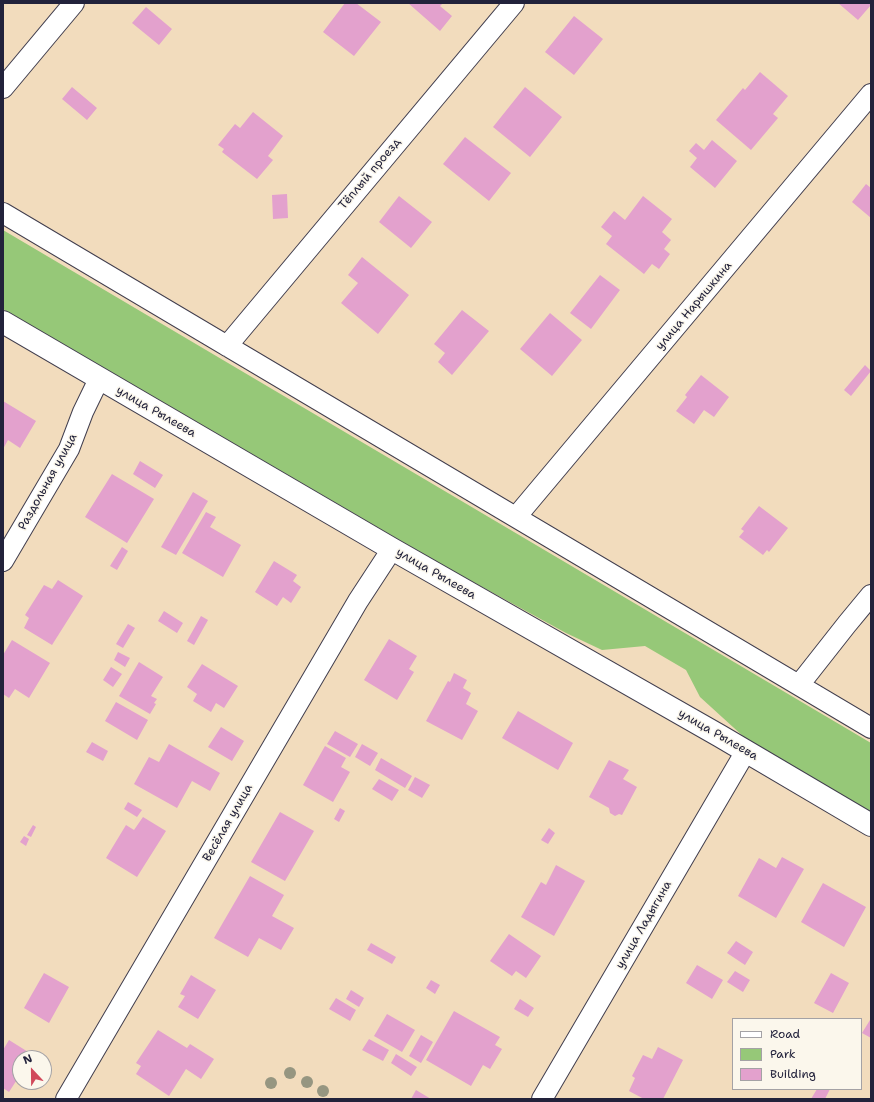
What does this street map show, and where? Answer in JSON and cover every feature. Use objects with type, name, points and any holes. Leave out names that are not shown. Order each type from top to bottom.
[{"type":"street","points":[[3,88],[74,3]]},
{"type":"street","name":"Тёплый проезд","points":[[227,346],[514,3]]},
{"type":"street","name":"улица Нарышкина","points":[[516,518],[871,94]]},
{"type":"street","points":[[3,213],[871,728]]},
{"type":"street","name":"улица Рылеева","points":[[3,322],[392,549],[746,751],[871,825]]},
{"type":"street","name":"Раздольная улица","points":[[3,561],[69,448],[83,412],[99,379]]},
{"type":"street","name":"Весёлая улица","points":[[66,1099],[358,601],[392,549]]},
{"type":"street","points":[[799,685],[871,596]]},
{"type":"street","name":"улица Ладыгина","points":[[542,1099],[746,751]]},
{"type":"green space","points":[[3,230],[871,743],[871,816],[756,748],[700,697],[686,670],[645,646],[602,650],[566,633],[444,566],[3,309]]},
{"type":"building","points":[[345,3],[356,3],[381,22],[354,56],[323,32]]},
{"type":"building","points":[[408,3],[443,3],[440,6],[452,16],[440,31]]},
{"type":"building","points":[[838,3],[871,3],[871,5],[858,20]]},
{"type":"building","points":[[146,7],[172,29],[159,45],[132,23]]},
{"type":"building","points":[[574,16],[603,39],[574,75],[545,52]]},
{"type":"building","points":[[760,72],[788,96],[773,114],[778,118],[751,150],[716,120],[743,88],[745,90]]},
{"type":"building","points":[[72,87],[97,108],[87,120],[62,99]]},
{"type":"building","points":[[525,87],[562,117],[530,157],[493,127]]},
{"type":"building","points":[[253,112],[283,136],[268,156],[273,160],[257,179],[222,152],[224,149],[218,145],[235,124],[240,128]]},
{"type":"building","points":[[465,137],[511,173],[489,201],[443,164]]},
{"type":"building","points":[[712,140],[737,161],[715,188],[690,167],[697,158],[689,151],[696,143],[704,150]]},
{"type":"building","points":[[866,184],[871,188],[871,218],[852,202]]},
{"type":"building","points":[[287,194],[288,218],[273,219],[272,195]]},
{"type":"building","points":[[399,196],[432,222],[411,248],[379,222]]},
{"type":"building","points":[[643,196],[672,219],[662,232],[671,240],[664,249],[670,254],[659,269],[652,264],[644,274],[606,244],[612,236],[601,227],[614,211],[625,220]]},
{"type":"building","points":[[362,257],[409,295],[378,334],[341,303],[358,283],[348,275]]},
{"type":"building","points":[[600,275],[620,290],[591,329],[570,313]]},
{"type":"building","points":[[462,310],[489,331],[452,375],[438,362],[445,353],[434,344]]},
{"type":"building","points":[[550,313],[582,340],[552,376],[520,349]]},
{"type":"building","points":[[865,365],[871,371],[851,396],[844,390]]},
{"type":"building","points":[[701,375],[729,397],[714,417],[704,410],[694,424],[676,411],[687,397],[685,395]]},
{"type":"building","points":[[3,401],[36,421],[20,448],[8,440],[3,449]]},
{"type":"building","points":[[140,461],[163,475],[155,488],[133,474]]},
{"type":"building","points":[[112,474],[154,499],[127,543],[85,517]]},
{"type":"building","points":[[193,492],[208,501],[176,555],[161,547]]},
{"type":"building","points":[[759,506],[788,528],[769,552],[767,550],[763,555],[739,537],[744,531],[741,529]]},
{"type":"building","points":[[206,512],[216,517],[210,527],[241,545],[223,577],[182,553]]},
{"type":"building","points":[[122,547],[128,551],[117,570],[110,566]]},
{"type":"building","points":[[274,561],[297,575],[293,581],[301,587],[291,603],[283,597],[277,606],[255,592]]},
{"type":"building","points":[[58,580],[83,596],[52,645],[24,628],[29,618],[25,615],[44,585],[52,589]]},
{"type":"building","points":[[164,611],[183,623],[177,633],[158,621]]},
{"type":"building","points":[[201,616],[208,620],[194,645],[187,641]]},
{"type":"building","points":[[128,624],[135,628],[123,648],[116,644]]},
{"type":"building","points":[[389,639],[417,656],[409,669],[414,672],[397,700],[364,680]]},
{"type":"building","points":[[12,640],[50,663],[29,698],[15,689],[9,698],[3,694],[3,655]]},
{"type":"building","points":[[118,652],[130,658],[125,667],[114,660]]},
{"type":"building","points":[[139,662],[163,677],[151,696],[157,699],[154,703],[156,704],[150,714],[119,696]]},
{"type":"building","points":[[202,664],[238,686],[224,708],[216,703],[211,712],[193,701],[197,694],[187,687]]},
{"type":"building","points":[[111,667],[122,674],[113,687],[103,680]]},
{"type":"building","points":[[454,673],[467,680],[463,688],[471,693],[466,704],[478,711],[462,740],[426,721]]},
{"type":"building","points":[[116,702],[148,720],[137,740],[105,721]]},
{"type":"building","points":[[518,711],[573,743],[558,770],[502,738]]},
{"type":"building","points":[[221,727],[244,741],[232,761],[208,747]]},
{"type":"building","points":[[335,731],[358,744],[350,757],[327,744]]},
{"type":"building","points":[[92,742],[108,751],[103,761],[86,752]]},
{"type":"building","points":[[169,744],[220,773],[210,791],[192,781],[177,808],[134,784],[149,757],[159,762]]},
{"type":"building","points":[[362,744],[378,753],[370,766],[355,757]]},
{"type":"building","points":[[325,746],[346,758],[341,767],[350,772],[333,802],[303,785]]},
{"type":"building","points":[[381,758],[412,776],[405,788],[375,770]]},
{"type":"building","points":[[609,760],[629,770],[623,779],[637,787],[622,815],[619,814],[615,816],[610,813],[609,808],[589,797]]},
{"type":"building","points":[[415,777],[430,785],[422,798],[408,790]]},
{"type":"building","points":[[379,779],[399,790],[392,801],[372,789]]},
{"type":"building","points":[[128,802],[142,810],[137,817],[124,809]]},
{"type":"building","points":[[340,808],[345,811],[339,822],[334,819]]},
{"type":"building","points":[[280,812],[314,831],[285,881],[251,862]]},
{"type":"building","points":[[143,817],[166,831],[137,877],[106,858],[126,825],[134,830]]},
{"type":"building","points":[[33,825],[36,827],[31,837],[27,835]]},
{"type":"building","points":[[549,828],[555,833],[548,844],[541,840]]},
{"type":"building","points":[[24,836],[29,839],[26,846],[20,842]]},
{"type":"building","points":[[782,857],[804,869],[776,918],[738,896],[759,858],[776,868]]},
{"type":"building","points":[[556,865],[585,881],[554,936],[521,917],[541,882],[546,885]]},
{"type":"building","points":[[250,876],[284,895],[272,916],[294,928],[281,950],[259,938],[248,957],[214,938]]},
{"type":"building","points":[[823,883],[866,907],[844,947],[801,922]]},
{"type":"building","points":[[509,934],[541,956],[526,978],[516,971],[512,976],[490,961]]},
{"type":"building","points":[[736,941],[753,952],[745,965],[727,953]]},
{"type":"building","points":[[371,943],[396,957],[392,964],[367,950]]},
{"type":"building","points":[[697,965],[723,980],[712,999],[686,983]]},
{"type":"building","points":[[735,971],[750,980],[743,992],[727,982]]},
{"type":"building","points":[[44,973],[69,987],[49,1023],[24,1008]]},
{"type":"building","points":[[831,973],[849,983],[833,1013],[814,1003]]},
{"type":"building","points":[[191,975],[216,990],[198,1019],[178,1007],[185,996],[180,994]]},
{"type":"building","points":[[431,980],[440,985],[435,994],[426,988]]},
{"type":"building","points":[[351,990],[364,998],[359,1007],[346,999]]},
{"type":"building","points":[[336,998],[356,1010],[350,1021],[329,1009]]},
{"type":"building","points":[[520,999],[534,1008],[528,1017],[514,1009]]},
{"type":"building","points":[[454,1011],[500,1037],[495,1045],[502,1049],[490,1069],[483,1065],[471,1086],[426,1060]]},
{"type":"building","points":[[387,1014],[415,1030],[402,1052],[374,1036]]},
{"type":"building","points":[[870,1020],[871,1021],[871,1038],[862,1033]]},
{"type":"building","points":[[158,1030],[187,1048],[190,1044],[214,1059],[201,1079],[186,1069],[169,1096],[136,1074],[141,1066],[136,1063]]},
{"type":"building","points":[[421,1035],[433,1042],[421,1063],[409,1056]]},
{"type":"building","points":[[369,1039],[389,1050],[383,1061],[362,1050]]},
{"type":"building","points":[[9,1040],[25,1050],[12,1050],[12,1087],[9,1092],[3,1088],[3,1050]]},
{"type":"building","points":[[658,1047],[683,1060],[663,1099],[644,1099],[629,1091],[635,1078],[632,1076],[643,1055],[652,1059]]},
{"type":"building","points":[[396,1054],[417,1067],[411,1076],[391,1063]]},
{"type":"building","points":[[416,1090],[431,1099],[411,1099]]},
{"type":"building","points":[[816,1090],[830,1090],[825,1099],[811,1099]]}]
